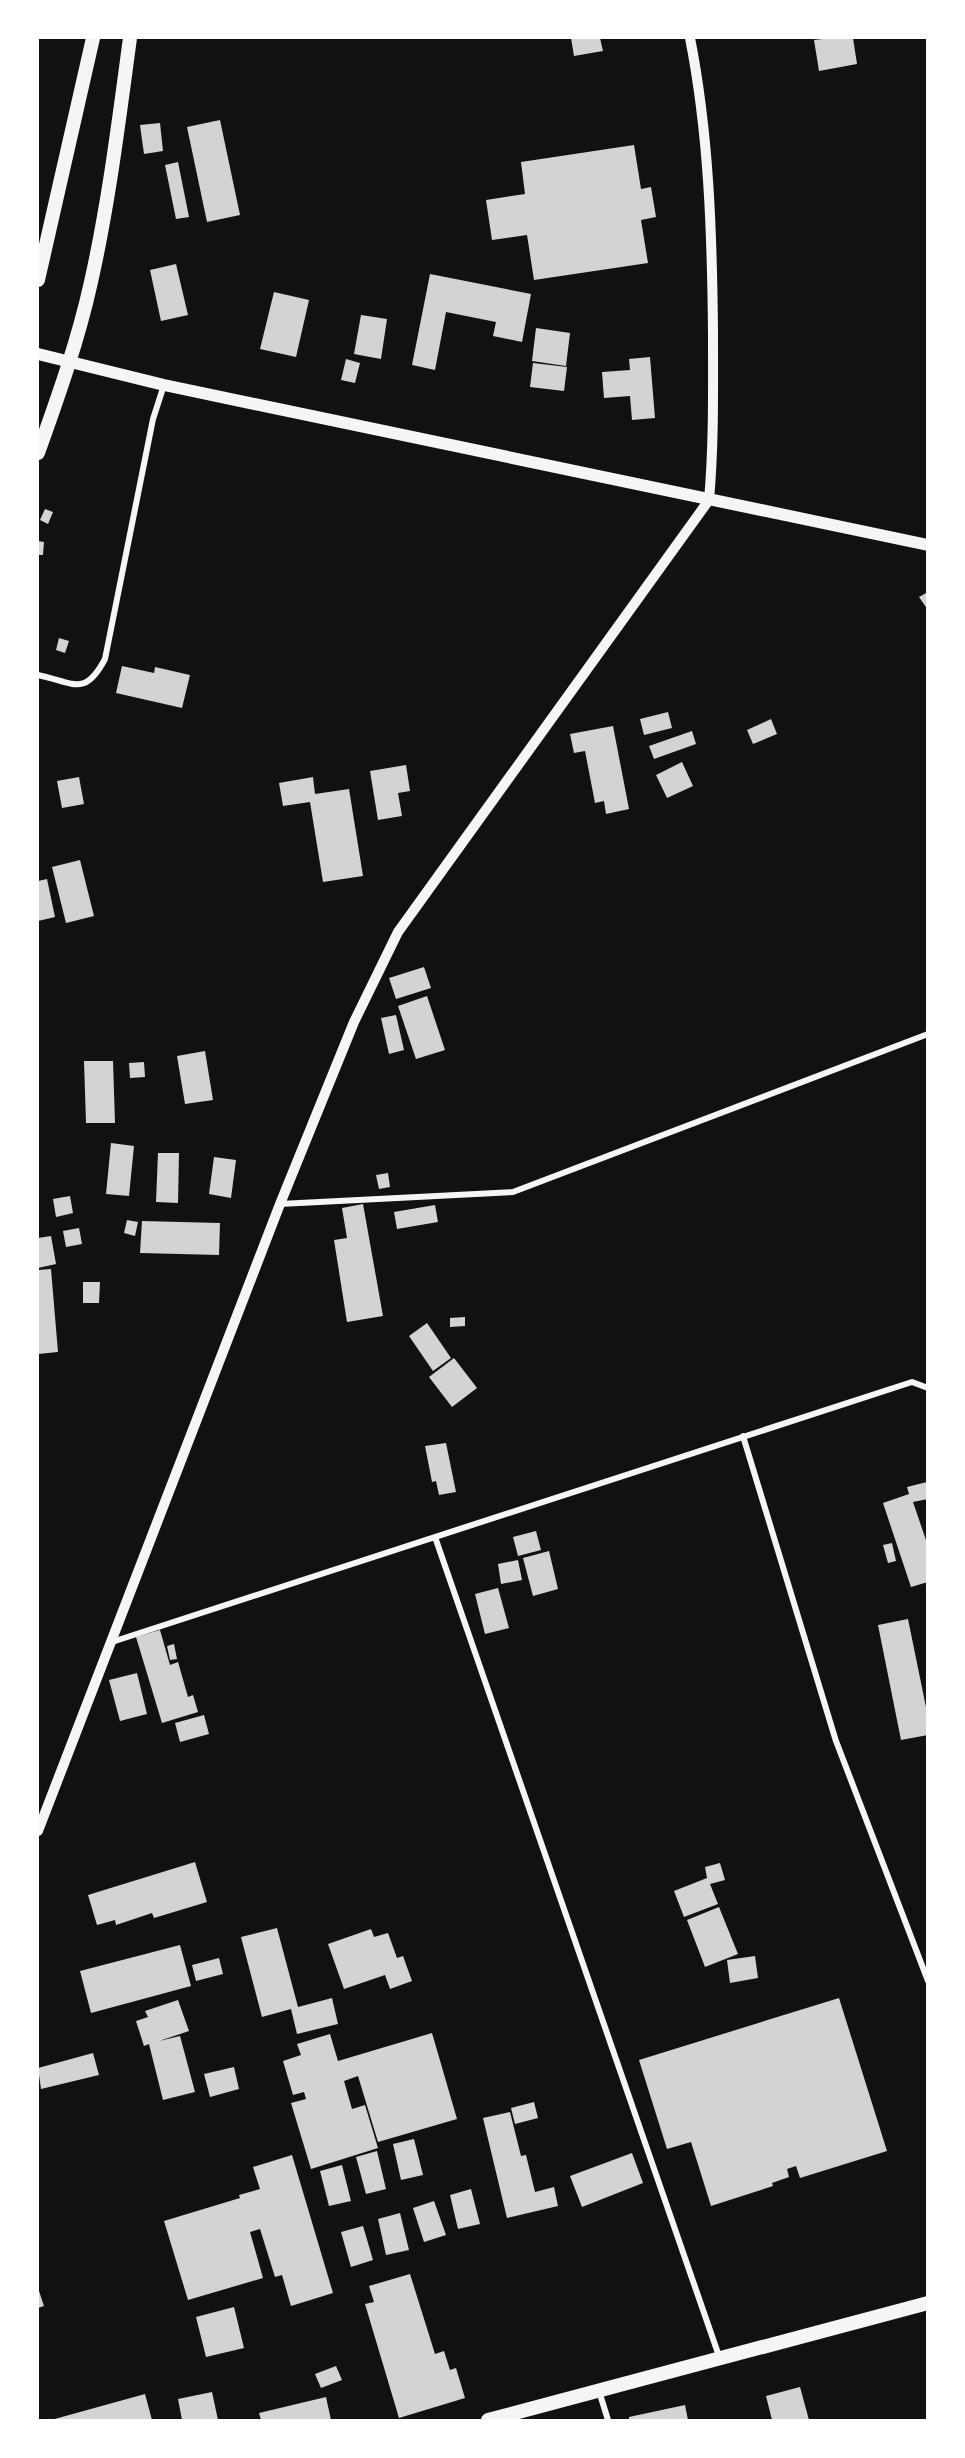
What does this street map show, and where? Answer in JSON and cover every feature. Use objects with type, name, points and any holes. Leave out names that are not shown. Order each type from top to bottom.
[{"type":"highway","points":[[38,280],[93,38]]},
{"type":"highway","points":[[38,453],[70,361],[91,284],[105,213],[130,38]]},
{"type":"highway","points":[[488,2421],[927,2303]]},
{"type":"main road","points":[[38,354],[165,385],[927,545]]},
{"type":"street","points":[[38,1831],[280,1204],[354,1022],[398,932],[709,500],[713,454],[712,242],[701,93],[690,38]]},
{"type":"street","points":[[38,675],[82,685],[95,679],[105,659],[153,419],[165,385]]},
{"type":"street","points":[[280,1204],[513,1192],[927,1034]]},
{"type":"street","points":[[112,1642],[912,1382],[927,1388]]},
{"type":"street","points":[[743,1436],[836,1741],[927,1981]]},
{"type":"street","points":[[435,1537],[721,2359]]},
{"type":"street","points":[[599,2391],[608,2421]]},
{"type":"building","points":[[571,38],[600,38],[603,51],[574,56]]},
{"type":"building","points":[[853,38],[857,64],[819,71],[814,40]]},
{"type":"building","points":[[220,120],[240,215],[207,222],[187,127]]},
{"type":"building","points":[[160,123],[163,151],[144,154],[140,125]]},
{"type":"building","points":[[634,145],[641,189],[651,187],[656,217],[641,220],[648,263],[534,280],[527,235],[492,240],[486,200],[525,194],[521,162]]},
{"type":"building","points":[[178,162],[189,217],[176,219],[165,165]]},
{"type":"building","points":[[176,264],[188,315],[161,321],[150,270]]},
{"type":"building","points":[[430,274],[531,294],[522,342],[493,336],[496,322],[446,312],[435,370],[412,365]]},
{"type":"building","points":[[274,292],[309,300],[296,357],[260,349]]},
{"type":"building","points":[[361,315],[387,319],[381,359],[354,354]]},
{"type":"building","points":[[536,328],[570,333],[566,366],[532,361]]},
{"type":"building","points":[[650,357],[655,418],[632,420],[630,396],[604,398],[602,372],[630,370],[629,359]]},
{"type":"building","points":[[346,359],[360,363],[355,383],[341,380]]},
{"type":"building","points":[[533,363],[567,367],[564,391],[530,387]]},
{"type":"building","points":[[45,509],[53,512],[48,524],[40,520]]},
{"type":"building","points":[[38,541],[44,542],[43,555],[38,555]]},
{"type":"building","points":[[928,592],[928,610],[919,597]]},
{"type":"building","points":[[59,638],[69,641],[65,653],[56,650]]},
{"type":"building","points":[[122,666],[154,673],[155,667],[190,675],[182,708],[116,693]]},
{"type":"building","points":[[668,712],[672,728],[644,735],[640,719]]},
{"type":"building","points":[[771,719],[777,734],[753,744],[747,730]]},
{"type":"building","points":[[613,726],[629,809],[606,814],[604,801],[595,803],[585,751],[574,753],[570,734]]},
{"type":"building","points":[[692,731],[696,744],[654,759],[649,746]]},
{"type":"building","points":[[682,762],[693,786],[667,798],[656,775]]},
{"type":"building","points":[[406,765],[410,791],[398,793],[402,816],[378,820],[370,771]]},
{"type":"building","points":[[79,777],[84,804],[62,808],[57,781]]},
{"type":"building","points":[[313,777],[315,794],[349,789],[363,876],[323,882],[310,802],[283,806],[279,783]]},
{"type":"building","points":[[80,860],[94,916],[66,923],[52,867]]},
{"type":"building","points":[[47,879],[55,917],[38,921],[38,881]]},
{"type":"building","points":[[424,967],[431,988],[396,999],[389,978]]},
{"type":"building","points":[[427,996],[445,1050],[416,1059],[398,1006]]},
{"type":"building","points":[[396,1015],[404,1050],[389,1054],[381,1018]]},
{"type":"building","points":[[205,1051],[213,1100],[185,1104],[177,1056]]},
{"type":"building","points":[[84,1061],[113,1061],[115,1123],[86,1123]]},
{"type":"building","points":[[144,1062],[145,1077],[130,1078],[129,1063]]},
{"type":"building","points":[[111,1143],[134,1146],[129,1196],[106,1194]]},
{"type":"building","points":[[158,1153],[179,1153],[178,1203],[156,1202]]},
{"type":"building","points":[[214,1157],[236,1160],[231,1198],[209,1194]]},
{"type":"building","points":[[388,1173],[390,1187],[379,1189],[376,1175]]},
{"type":"building","points":[[70,1196],[73,1213],[56,1217],[53,1199]]},
{"type":"building","points":[[363,1204],[383,1316],[347,1322],[334,1240],[347,1238],[342,1208]]},
{"type":"building","points":[[435,1205],[438,1222],[397,1229],[394,1212]]},
{"type":"building","points":[[127,1220],[138,1222],[135,1236],[124,1233]]},
{"type":"building","points":[[142,1221],[220,1223],[219,1255],[140,1253]]},
{"type":"building","points":[[79,1228],[82,1244],[66,1247],[63,1231]]},
{"type":"building","points":[[51,1236],[56,1264],[38,1268],[38,1238]]},
{"type":"building","points":[[51,1269],[58,1352],[38,1354],[38,1270]]},
{"type":"building","points":[[83,1282],[100,1282],[99,1303],[83,1303]]},
{"type":"building","points":[[465,1317],[465,1326],[450,1327],[450,1318]]},
{"type":"building","points":[[427,1323],[451,1358],[433,1371],[409,1336]]},
{"type":"building","points":[[454,1358],[477,1388],[452,1407],[429,1377]]},
{"type":"building","points":[[446,1443],[456,1492],[439,1495],[436,1481],[432,1482],[425,1446]]},
{"type":"building","points":[[927,1482],[928,1499],[913,1502],[928,1546],[928,1582],[911,1587],[883,1503],[909,1494],[907,1487]]},
{"type":"building","points":[[536,1531],[541,1550],[518,1556],[513,1537]]},
{"type":"building","points":[[892,1543],[896,1561],[888,1563],[883,1545]]},
{"type":"building","points":[[549,1551],[558,1589],[533,1596],[523,1558]]},
{"type":"building","points":[[518,1560],[522,1580],[501,1584],[498,1564]]},
{"type":"building","points":[[498,1588],[509,1628],[485,1634],[475,1594]]},
{"type":"building","points":[[908,1619],[928,1717],[928,1735],[901,1740],[878,1625]]},
{"type":"building","points":[[160,1630],[170,1665],[178,1662],[188,1697],[193,1695],[198,1712],[162,1723],[136,1637]]},
{"type":"building","points":[[174,1644],[177,1659],[170,1660],[167,1646]]},
{"type":"building","points":[[137,1673],[147,1714],[120,1721],[109,1680]]},
{"type":"building","points":[[204,1715],[209,1734],[180,1742],[175,1723]]},
{"type":"building","points":[[195,1862],[207,1902],[154,1918],[152,1913],[116,1925],[115,1920],[97,1925],[88,1895]]},
{"type":"building","points":[[720,1863],[725,1880],[710,1884],[718,1904],[684,1917],[674,1891],[707,1878],[705,1867]]},
{"type":"building","points":[[719,1907],[738,1954],[705,1967],[687,1920]]},
{"type":"building","points":[[277,1928],[298,2007],[332,1998],[338,2024],[297,2034],[291,2009],[262,2017],[241,1937]]},
{"type":"building","points":[[371,1929],[374,1937],[388,1933],[397,1958],[403,1956],[412,1981],[390,1989],[385,1975],[344,1989],[328,1944]]},
{"type":"building","points":[[180,1945],[191,1986],[91,2013],[80,1971]]},
{"type":"building","points":[[755,1956],[758,1978],[730,1983],[727,1960]]},
{"type":"building","points":[[219,1958],[223,1974],[196,1981],[192,1965]]},
{"type":"building","points":[[839,1998],[887,2151],[800,2178],[796,2166],[787,2169],[789,2177],[772,2183],[773,2186],[711,2206],[691,2142],[667,2149],[639,2060]]},
{"type":"building","points":[[178,2000],[189,2031],[159,2041],[180,2036],[195,2092],[163,2100],[149,2044],[144,2046],[136,2021],[148,2017],[145,2011]]},
{"type":"building","points":[[432,2033],[457,2119],[378,2142],[358,2076],[344,2081],[352,2109],[365,2105],[378,2148],[311,2169],[291,2103],[306,2099],[304,2092],[293,2095],[283,2061],[301,2055],[297,2044],[330,2034],[338,2061]]},
{"type":"building","points":[[93,2053],[99,2075],[41,2089],[38,2068]]},
{"type":"building","points":[[234,2067],[239,2089],[210,2097],[204,2074]]},
{"type":"building","points":[[534,2102],[538,2118],[515,2124],[511,2108]]},
{"type":"building","points":[[510,2112],[521,2156],[526,2155],[535,2192],[554,2187],[558,2206],[507,2218],[483,2118]]},
{"type":"building","points":[[414,2139],[423,2175],[401,2180],[393,2144]]},
{"type":"building","points":[[377,2151],[386,2189],[366,2194],[356,2157]]},
{"type":"building","points":[[632,2153],[643,2183],[582,2207],[570,2176]]},
{"type":"building","points":[[292,2155],[333,2293],[291,2306],[282,2275],[275,2277],[260,2229],[250,2232],[263,2278],[188,2300],[164,2221],[240,2198],[239,2195],[260,2189],[253,2167]]},
{"type":"building","points":[[342,2165],[351,2201],[329,2206],[320,2171]]},
{"type":"building","points":[[471,2189],[480,2224],[458,2229],[450,2195]]},
{"type":"building","points":[[434,2201],[446,2235],[424,2242],[413,2208]]},
{"type":"building","points":[[400,2213],[409,2250],[386,2255],[378,2219]]},
{"type":"building","points":[[363,2226],[373,2260],[351,2267],[341,2232]]},
{"type":"building","points":[[410,2274],[435,2354],[444,2351],[450,2370],[456,2368],[465,2398],[399,2418],[365,2304],[374,2302],[369,2286]]},
{"type":"building","points":[[38,2288],[44,2306],[38,2308]]},
{"type":"building","points":[[234,2307],[244,2348],[206,2357],[196,2317]]},
{"type":"building","points":[[336,2366],[342,2380],[321,2388],[315,2374]]},
{"type":"building","points":[[800,2387],[809,2420],[772,2420],[766,2396]]},
{"type":"building","points":[[212,2392],[218,2420],[182,2420],[178,2399]]},
{"type":"building","points":[[145,2394],[152,2420],[51,2420]]},
{"type":"building","points":[[326,2397],[331,2420],[261,2420],[259,2413]]},
{"type":"building","points":[[685,2405],[688,2420],[629,2420],[629,2417]]}]
